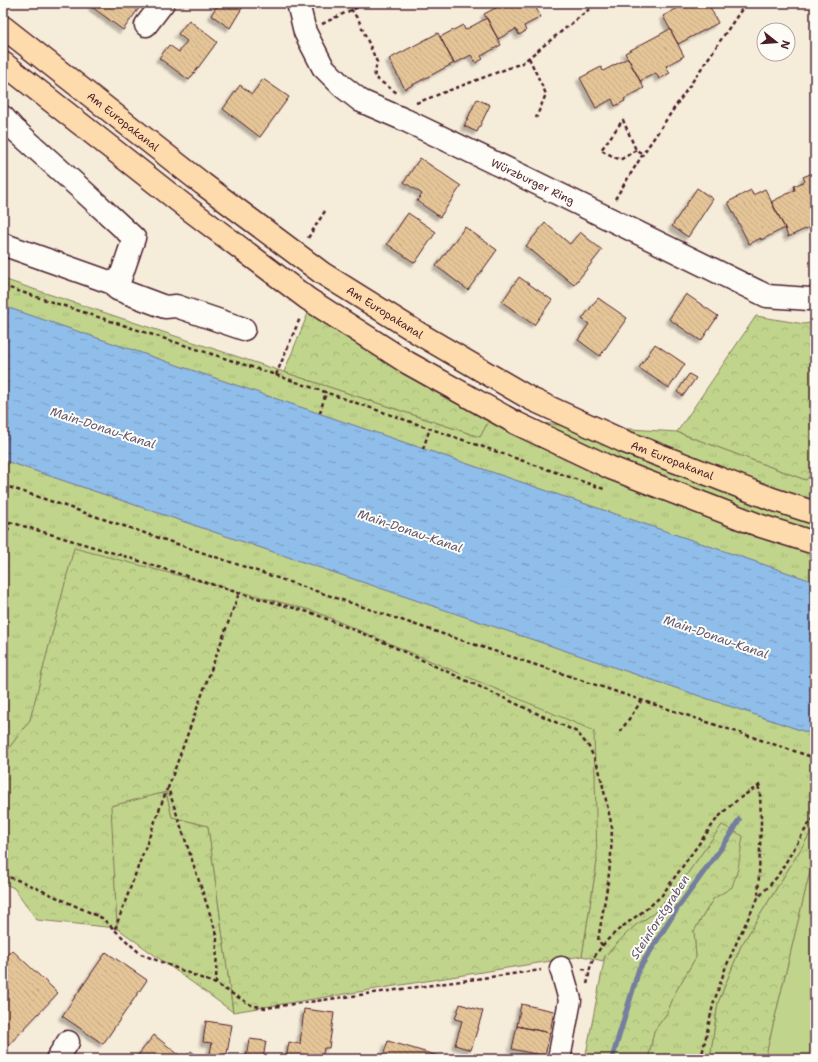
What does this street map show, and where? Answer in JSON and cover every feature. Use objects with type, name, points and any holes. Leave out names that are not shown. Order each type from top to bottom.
[{"type":"main road","name":"Am Europakanal","points":[[3,27],[203,184],[322,273],[423,336],[531,399],[623,440],[772,499],[815,513]]},
{"type":"main road","points":[[3,63],[190,210],[308,299],[408,363],[516,424],[611,468],[761,526],[815,543]]},
{"type":"street","points":[[146,25],[163,3]]},
{"type":"street","name":"Würzburger Ring","points":[[298,3],[305,32],[323,67],[342,86],[362,101],[524,177],[768,296],[809,300],[815,298]]},
{"type":"street","points":[[3,117],[13,128],[134,238],[117,289],[165,307],[176,306],[244,329]]},
{"type":"street","points":[[5,245],[118,285]]},
{"type":"street","points":[[559,1059],[570,1000],[561,968]]},
{"type":"path","points":[[347,3],[359,21],[377,62],[374,77],[400,95]]},
{"type":"path","points":[[305,32],[369,3]]},
{"type":"path","points":[[405,120],[413,104],[522,63],[597,3]]},
{"type":"path","points":[[604,216],[643,154],[746,3]]},
{"type":"path","points":[[529,58],[546,94],[536,118]]},
{"type":"path","points":[[636,150],[620,160],[601,150],[623,120],[636,150],[643,154]]},
{"type":"path","points":[[304,244],[325,211]]},
{"type":"path","points":[[3,286],[276,375],[610,491]]},
{"type":"path","points":[[276,375],[308,299]]},
{"type":"path","points":[[320,414],[326,392]]},
{"type":"path","points":[[423,449],[430,428]]},
{"type":"path","points":[[3,485],[815,758]]},
{"type":"path","points":[[3,520],[127,557],[239,593],[312,613],[367,635],[577,732],[589,747],[599,769],[612,826],[609,876],[598,940],[603,946]]},
{"type":"path","points":[[3,552],[10,522]]},
{"type":"path","points":[[115,929],[239,593]]},
{"type":"path","points":[[620,732],[642,700]]},
{"type":"path","points":[[587,985],[592,962],[603,946],[619,929],[654,904],[716,820],[726,809],[763,783]]},
{"type":"path","points":[[758,786],[760,792],[761,823],[758,898]]},
{"type":"path","points":[[168,788],[217,935],[216,984]]},
{"type":"path","points":[[701,1059],[713,1005],[725,969],[739,938],[758,898],[777,877],[808,825],[815,817]]},
{"type":"path","points":[[3,875],[23,882],[102,918],[141,954],[216,984],[251,1004],[265,1008],[561,968],[590,970]]},
{"type":"green space","points":[[3,279],[480,437],[489,420],[677,432],[806,480],[815,469],[815,582],[3,306]]},
{"type":"green space","points":[[309,311],[489,420],[480,437],[284,372]]},
{"type":"green space","points":[[756,316],[804,324],[815,322],[815,469],[806,480],[677,432]]},
{"type":"green space","points":[[3,460],[815,735],[815,826],[741,946],[718,1003],[710,1059],[648,1059],[654,1031],[667,1013],[676,991],[696,957],[694,931],[713,899],[732,887],[722,825],[680,885],[653,914],[627,933],[605,956],[603,961],[582,956],[597,861],[74,549],[30,720],[6,752],[3,753]]},
{"type":"green space","points":[[74,548],[314,611],[594,731],[597,861],[582,956],[233,1012],[208,826],[172,817],[166,792],[111,806],[117,928],[37,920],[14,888],[3,883],[3,753],[6,752],[30,720]]},
{"type":"green space","points":[[166,792],[172,817],[208,826],[233,1012],[117,928],[110,806]]},
{"type":"green space","points":[[722,825],[743,836],[738,869],[732,887],[713,899],[694,931],[696,957],[676,991],[667,1013],[654,1031],[648,1059],[585,1059],[605,956],[636,925],[653,914],[680,885]]},
{"type":"green space","points":[[815,826],[815,851],[765,1059],[710,1059],[718,1003],[741,946]]},
{"type":"green space","points":[[815,851],[815,1059],[765,1059]]},
{"type":"water","name":"Main-Donau-Kanal","points":[[3,306],[815,582],[815,735],[3,460]]},
{"type":"building","points":[[95,3],[142,4],[123,30],[92,7]]},
{"type":"building","points":[[219,3],[245,3],[230,28],[211,15]]},
{"type":"building","points":[[505,3],[533,3],[541,17],[524,26],[526,31],[519,35],[516,29],[498,39],[484,14]]},
{"type":"building","points":[[687,3],[708,3],[718,23],[678,44],[663,16]]},
{"type":"building","points":[[487,18],[501,45],[481,56],[483,59],[476,63],[471,55],[454,64],[440,37],[463,25],[465,30]]},
{"type":"building","points":[[189,20],[217,42],[189,80],[159,58],[169,45],[179,52],[187,41],[178,34]]},
{"type":"building","points":[[670,29],[684,56],[666,66],[670,73],[659,79],[656,73],[640,81],[625,53]]},
{"type":"building","points":[[438,33],[454,63],[405,89],[389,59]]},
{"type":"building","points":[[628,58],[644,88],[624,99],[625,101],[615,106],[612,99],[596,108],[580,78],[601,67],[603,71]]},
{"type":"building","points":[[263,79],[289,97],[260,137],[223,109],[240,85],[252,94]]},
{"type":"building","points":[[477,99],[490,105],[477,132],[464,126]]},
{"type":"building","points":[[420,158],[461,186],[440,217],[417,201],[422,194],[404,182]]},
{"type":"building","points":[[815,172],[814,225],[788,237],[785,228],[771,202],[795,190],[794,186],[805,181],[803,177]]},
{"type":"building","points":[[697,188],[713,199],[688,237],[672,226]]},
{"type":"building","points":[[765,189],[785,228],[761,240],[761,238],[749,244],[728,202],[751,190],[753,195]]},
{"type":"building","points":[[408,213],[436,232],[415,263],[387,244]]},
{"type":"building","points":[[545,223],[570,244],[580,232],[602,250],[574,285],[526,246]]},
{"type":"building","points":[[465,227],[497,250],[468,290],[436,266]]},
{"type":"building","points":[[519,277],[552,300],[534,325],[502,302]]},
{"type":"building","points":[[686,294],[718,316],[701,341],[669,319]]},
{"type":"building","points":[[598,298],[627,318],[600,356],[578,340],[589,324],[582,319]]},
{"type":"building","points":[[655,344],[685,364],[669,388],[639,368]]},
{"type":"building","points":[[689,374],[696,378],[683,396],[677,392]]},
{"type":"building","points":[[12,950],[58,993],[3,1051],[3,959]]},
{"type":"building","points":[[106,952],[147,980],[103,1044],[62,1016]]},
{"type":"building","points":[[460,1004],[483,1011],[471,1050],[455,1045],[462,1021],[455,1019]]},
{"type":"building","points":[[521,1004],[554,1011],[550,1033],[517,1026]]},
{"type":"building","points":[[304,1009],[334,1013],[329,1048],[324,1048],[322,1059],[286,1059],[289,1042],[300,1044]]},
{"type":"building","points":[[206,1021],[232,1025],[226,1059],[209,1059],[212,1043],[203,1042]]},
{"type":"building","points":[[517,1026],[550,1033],[545,1056],[512,1049]]},
{"type":"building","points":[[154,1035],[184,1059],[135,1059]]},
{"type":"building","points":[[249,1039],[266,1041],[263,1059],[246,1059]]},
{"type":"building","points":[[388,1041],[445,1058],[445,1059],[382,1059]]},
{"type":"building","points":[[191,1051],[201,1059],[185,1059]]},
{"type":"waterway","name":"Steinforstgraben","points":[[612,1059],[639,969],[676,910],[732,833],[739,820]]}]
